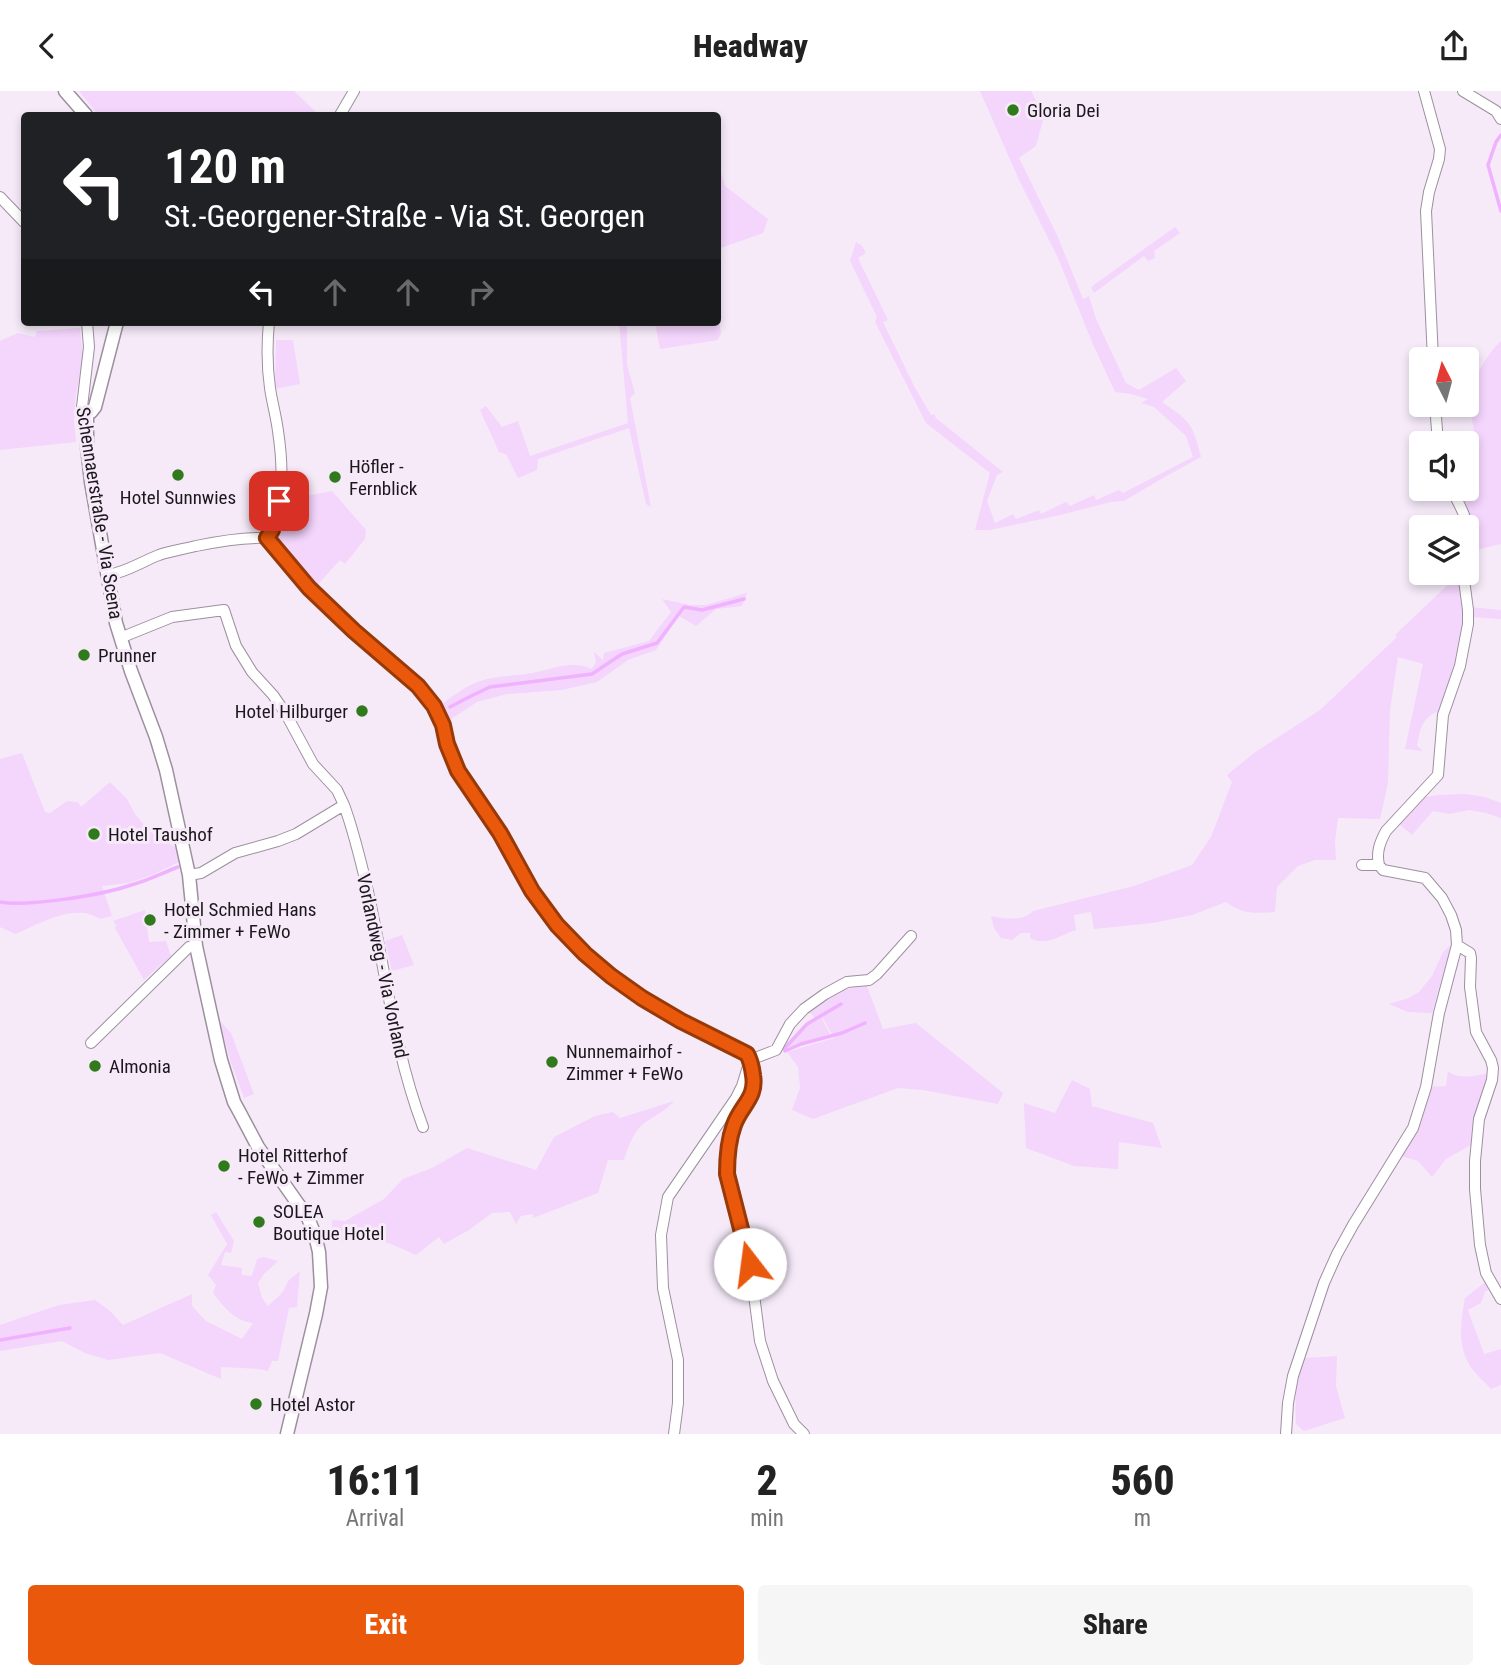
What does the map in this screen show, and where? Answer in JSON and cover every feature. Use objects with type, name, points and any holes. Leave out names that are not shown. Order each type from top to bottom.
[{"type":"street","points":[[65,91],[83,112]]},
{"type":"street","points":[[342,112],[354,91]]},
{"type":"street","points":[[1424,91],[1440,149],[1426,211],[1432,347]]},
{"type":"street","points":[[1464,91],[1496,111],[1501,118]]},
{"type":"street","points":[[0,197],[21,219]]},
{"type":"street","name":"Schennaerstraße - Via Scena","points":[[87,326],[89,347],[82,407],[87,413],[91,482],[120,638],[156,737],[169,782],[189,875],[196,946],[221,1060],[234,1102],[258,1147],[308,1218],[319,1252],[321,1277],[318,1301],[287,1434]]},
{"type":"street","points":[[87,413],[95,407],[116,326]]},
{"type":"street","points":[[267,538],[278,510],[281,469],[278,432],[269,385],[269,326]]},
{"type":"street","points":[[108,575],[130,570],[171,551],[230,539],[267,538],[309,588],[418,686],[434,706],[458,771],[500,833],[532,891],[557,925],[585,954],[642,998],[747,1054],[755,1084],[753,1093],[735,1123],[727,1159],[727,1174],[750,1264],[760,1341],[773,1381],[794,1424],[804,1434]]},
{"type":"street","points":[[1286,1434],[1287,1403],[1293,1376],[1324,1283],[1353,1225],[1413,1128],[1426,1087],[1439,1013],[1457,945],[1456,930],[1442,898],[1425,879],[1383,870],[1378,865],[1377,854],[1386,831],[1438,775],[1443,715],[1460,666],[1468,624],[1464,585]]},
{"type":"street","name":"Vorlandweg - Via Vorland","points":[[120,638],[172,617],[224,610],[236,646],[252,672],[286,714],[313,764],[337,790],[357,844],[412,1100],[423,1127]]},
{"type":"street","points":[[189,875],[201,873],[235,853],[296,834],[344,805]]},
{"type":"street","points":[[1362,865],[1378,865]]},
{"type":"street","points":[[750,1060],[776,1050],[790,1024],[801,1011],[825,994],[847,982],[869,980],[877,974],[911,936]]},
{"type":"street","points":[[1457,945],[1470,953],[1470,987],[1476,1032],[1493,1068],[1492,1080],[1479,1119],[1475,1189],[1480,1245],[1486,1273],[1501,1299]]},
{"type":"street","points":[[91,1044],[188,947],[196,946]]},
{"type":"street","points":[[674,1434],[678,1403],[678,1360],[663,1288],[661,1235],[668,1198],[736,1098],[750,1060]]},
{"type":"shaded area","points":[[79,91],[294,91],[316,112],[96,112]]},
{"type":"shaded area","points":[[980,91],[1031,91],[1044,116],[1036,146],[1019,158],[1057,235],[1083,299],[1089,296],[1096,319],[1126,383],[1139,390],[1176,368],[1186,381],[1162,402],[1189,424],[1201,457],[1124,501],[990,530],[975,530],[990,473],[926,423],[875,322],[877,317],[850,261],[856,242],[866,253],[858,258],[888,320],[883,322],[931,415],[934,414],[1003,472],[997,475],[987,501],[995,523],[1013,514],[1016,519],[1039,510],[1041,514],[1066,502],[1070,506],[1094,495],[1096,500],[1119,490],[1123,493],[1193,457],[1186,436],[1154,407],[1141,403],[1148,399],[1115,392],[1058,258],[1019,180]]},
{"type":"shaded area","points":[[721,172],[725,186],[768,219],[763,233],[721,248]]},
{"type":"shaded area","points":[[1175,227],[1180,233],[1154,251],[1155,258],[1148,261],[1144,256],[1094,293],[1091,287]]},
{"type":"shaded area","points":[[619,326],[627,326],[627,365],[635,393],[630,398],[651,507],[646,504],[629,428],[538,459],[537,470],[518,478],[506,454],[499,452],[480,410],[486,406],[502,427],[518,421],[530,456],[628,423]]},
{"type":"shaded area","points":[[656,326],[720,326],[718,340],[660,349]]},
{"type":"shaded area","points":[[80,328],[83,359],[76,394],[76,442],[0,450],[0,341],[18,333],[35,337],[37,331]]},
{"type":"shaded area","points":[[276,340],[293,340],[300,384],[275,389]]},
{"type":"shaded area","points":[[1501,341],[1501,544],[1479,549],[1479,515],[1461,515],[1458,501],[1479,501],[1479,431],[1475,431],[1472,417],[1479,417],[1479,371]]},
{"type":"shaded area","points":[[332,491],[366,530],[365,539],[345,564],[340,560],[312,591],[278,540],[278,529],[287,506],[290,505],[291,495],[302,493],[307,496]]},
{"type":"shaded area","points":[[1448,585],[1459,585],[1464,619],[1458,663],[1443,715],[1436,712],[1431,715],[1420,730],[1417,746],[1423,751],[1405,749],[1423,664],[1398,657],[1390,710],[1388,783],[1380,819],[1338,818],[1336,860],[1315,860],[1298,866],[1277,887],[1275,912],[1244,911],[1226,902],[1192,915],[1153,923],[1094,929],[1091,912],[1074,915],[1076,930],[1053,939],[1036,940],[1030,938],[1030,933],[1021,933],[1012,940],[1001,938],[994,928],[991,916],[1019,918],[1033,911],[1134,886],[1192,865],[1211,837],[1232,782],[1227,775],[1254,753],[1320,710],[1397,637],[1395,635]]},
{"type":"shaded area","points":[[747,593],[742,606],[716,609],[696,626],[679,616],[656,650],[628,660],[597,682],[562,690],[507,694],[477,702],[448,721],[440,705],[468,687],[489,679],[567,665],[591,669],[596,663],[594,652],[603,660],[604,653],[649,641],[671,612],[662,599],[690,605],[706,605]]},
{"type":"shaded area","points":[[1470,607],[1501,610],[1501,619],[1473,617]]},
{"type":"shaded area","points":[[22,753],[45,812],[50,813],[67,801],[78,802],[81,807],[110,782],[127,799],[149,831],[176,848],[179,862],[129,883],[102,886],[112,916],[100,919],[80,913],[57,916],[15,934],[0,927],[0,759]]},
{"type":"shaded area","points":[[1466,794],[1501,803],[1501,818],[1469,810],[1449,814],[1433,811],[1412,835],[1398,823],[1420,798]]},
{"type":"shaded area","points":[[145,910],[149,942],[166,941],[171,956],[144,980],[113,921]]},
{"type":"shaded area","points":[[402,935],[414,965],[392,971],[385,941]]},
{"type":"shaded area","points":[[1451,945],[1432,1013],[1408,1012],[1389,1004],[1419,992],[1432,976],[1443,952]]},
{"type":"shaded area","points":[[867,986],[883,1029],[916,1023],[1003,1093],[998,1104],[898,1088],[813,1119],[792,1110],[800,1088],[798,1067],[787,1052],[834,1038],[821,1015],[815,1018],[808,1011],[835,993]]},
{"type":"shaded area","points":[[821,1017],[830,1034],[788,1046],[808,1025]]},
{"type":"shaded area","points":[[220,1021],[231,1033],[254,1094],[244,1098],[230,1060]]},
{"type":"shaded area","points":[[1448,1071],[1463,1077],[1491,1073],[1476,1142],[1446,1159],[1432,1177],[1418,1161],[1397,1155],[1426,1087],[1446,1086]]},
{"type":"shaded area","points":[[1072,1080],[1090,1089],[1092,1106],[1153,1123],[1162,1148],[1119,1142],[1118,1169],[1074,1166],[1026,1148],[1024,1103],[1055,1113]]},
{"type":"shaded area","points":[[674,1101],[639,1129],[624,1160],[608,1160],[598,1193],[533,1218],[533,1214],[521,1216],[516,1224],[510,1212],[492,1213],[444,1244],[439,1237],[416,1255],[366,1236],[344,1243],[332,1230],[332,1220],[345,1221],[384,1199],[403,1179],[432,1168],[467,1148],[536,1170],[554,1137],[595,1116],[613,1112],[620,1118]]},
{"type":"shaded area","points":[[216,1212],[234,1241],[231,1253],[225,1252],[221,1265],[242,1268],[242,1275],[252,1276],[257,1259],[263,1257],[278,1261],[258,1283],[262,1298],[268,1306],[300,1271],[297,1307],[289,1308],[278,1361],[272,1361],[268,1371],[221,1367],[221,1379],[160,1353],[108,1360],[85,1353],[62,1341],[0,1351],[0,1325],[59,1305],[95,1300],[123,1325],[192,1294],[192,1306],[206,1321],[242,1339],[253,1323],[240,1319],[225,1308],[213,1293],[216,1285],[208,1275],[227,1244],[211,1215]]},
{"type":"shaded area","points":[[1487,1283],[1488,1291],[1485,1291],[1481,1303],[1468,1310],[1484,1354],[1501,1349],[1501,1385],[1491,1389],[1469,1364],[1461,1340],[1465,1298]]},
{"type":"shaded area","points":[[1337,1356],[1336,1386],[1345,1418],[1304,1431],[1296,1424],[1296,1406],[1297,1382],[1304,1358]]},
{"type":"waterway","points":[[1501,135],[1488,165],[1501,211]]},
{"type":"waterway","points":[[450,707],[490,687],[592,674],[622,654],[657,643],[684,607],[702,610],[744,599]]},
{"type":"waterway","points":[[0,902],[47,901],[102,893],[178,867]]},
{"type":"waterway","points":[[784,1049],[807,1024],[841,1004]]},
{"type":"waterway","points":[[785,1051],[865,1023]]},
{"type":"waterway","points":[[0,1340],[70,1328]]},
{"type":"place","name":"Gloria Dei","points":[[1013,110]]},
{"type":"place","name":"Hotel Sunnwies","points":[[178,475]]},
{"type":"place","name":"Höfler - Fernblick","points":[[335,477]]},
{"type":"place","name":"Prunner","points":[[84,655]]},
{"type":"place","name":"Hotel Hilburger","points":[[362,711]]},
{"type":"place","name":"Hotel Taushof","points":[[94,834]]},
{"type":"place","name":"Hotel Schmied Hans - Zimmer + FeWo","points":[[150,920]]},
{"type":"place","name":"Nunnemairhof - Zimmer + FeWo","points":[[552,1062]]},
{"type":"place","name":"Almonia","points":[[95,1066]]},
{"type":"place","name":"Hotel Ritterhof - FeWo + Zimmer","points":[[224,1166]]},
{"type":"place","name":"SOLEA Boutique Hotel","points":[[259,1222]]},
{"type":"place","name":"Hotel Astor","points":[[256,1404]]},
{"type":"route","points":[[279,501],[272,530],[267,538],[309,588],[418,686],[434,706],[458,771],[500,833],[544,910],[585,954],[642,998],[747,1054],[755,1084],[753,1093],[735,1123],[729,1143],[727,1174],[750,1264]]}]
